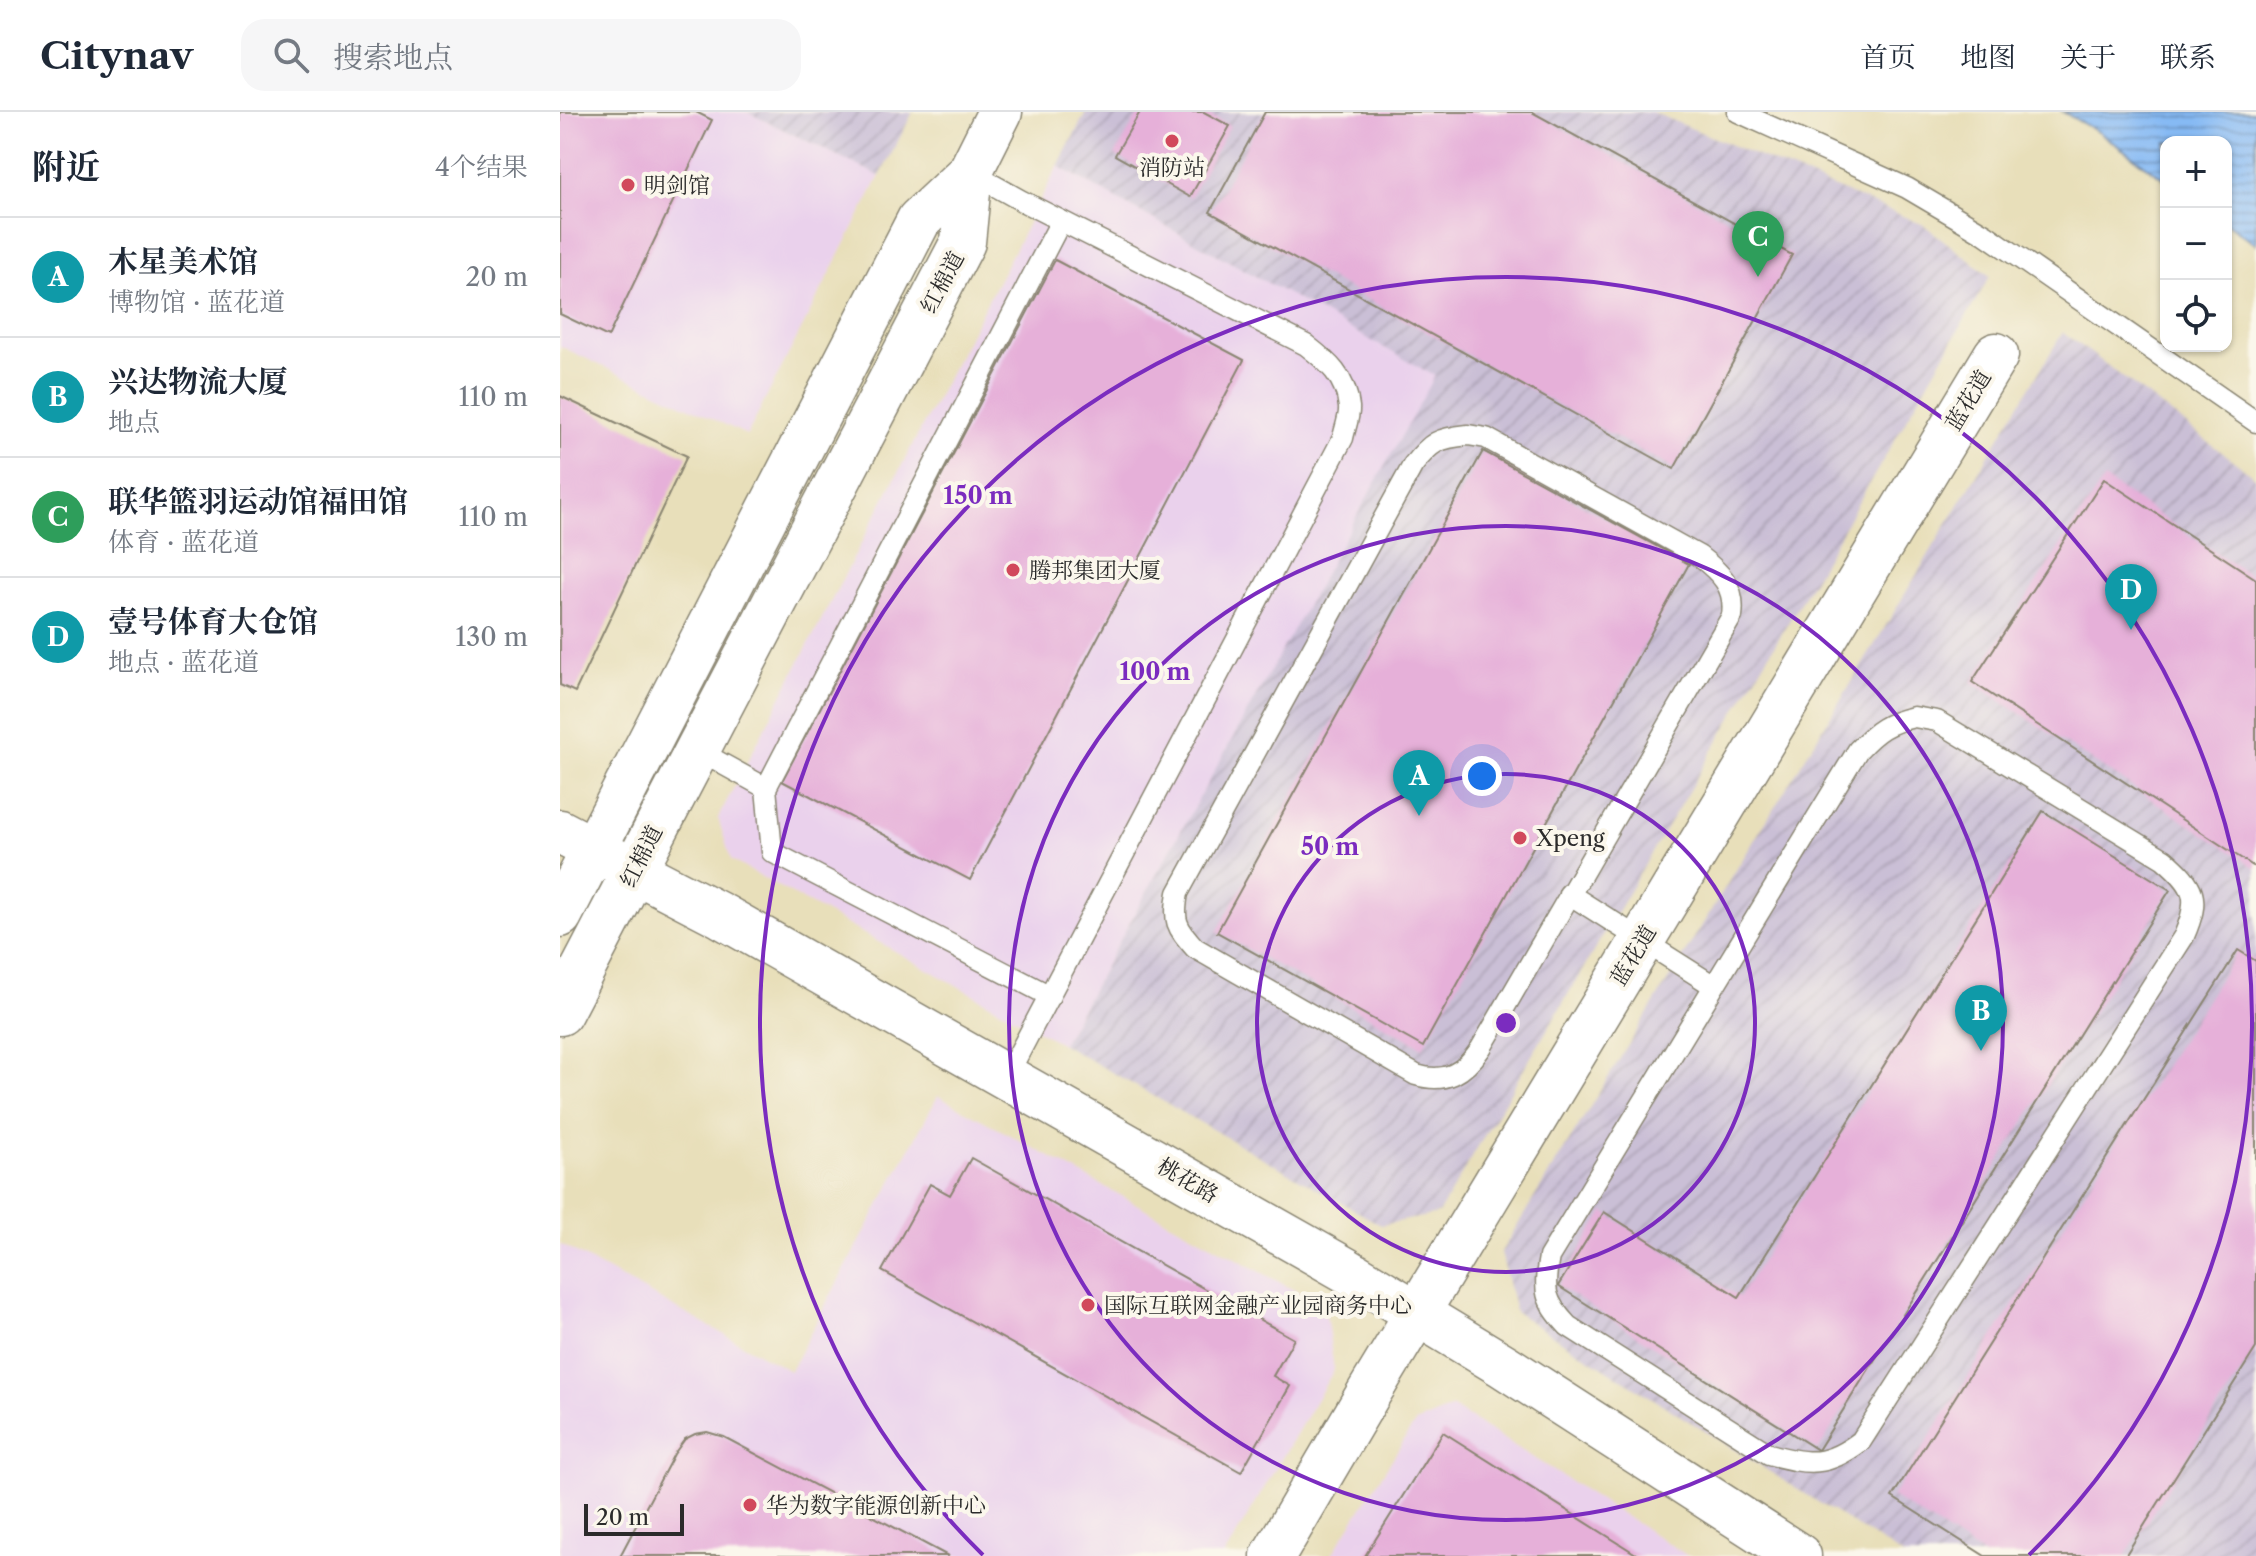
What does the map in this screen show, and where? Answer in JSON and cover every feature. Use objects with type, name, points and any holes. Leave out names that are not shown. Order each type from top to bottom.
[{"type":"main road","points":[[970,172],[1000,112]]},
{"type":"main road","name":"红棉道","points":[[560,1013],[963,242],[970,172]]},
{"type":"main road","name":"红棉道","points":[[560,915],[577,840],[919,220],[970,172]]},
{"type":"main road","name":"蓝花道","points":[[1273,1556],[1996,355]]},
{"type":"main road","name":"桃花路","points":[[577,840],[635,869],[1007,1076],[1418,1312],[1799,1556]]},
{"type":"lane","points":[[1738,112],[1907,188],[1972,226],[2256,422]]},
{"type":"lane","points":[[970,172],[1306,345],[1331,365],[1343,385],[1350,409],[1343,438],[1007,1076]]},
{"type":"lane","points":[[1050,996],[772,852],[766,788],[1061,221]]},
{"type":"lane","points":[[1468,435],[1486,438],[1699,556],[1728,585],[1734,601],[1732,616],[1569,894],[1469,1066],[1450,1076],[1430,1079],[1416,1075],[1195,948],[1180,931],[1174,913],[1178,893],[1413,465],[1427,448],[1446,437],[1468,435]]},
{"type":"lane","points":[[1914,717],[1937,721],[2164,859],[2182,875],[2193,893],[2193,914],[2184,936],[1861,1441],[1844,1454],[1821,1462],[1795,1461],[1769,1454],[1568,1326],[1555,1313],[1546,1297],[1545,1278],[1549,1257],[1714,986],[1858,750],[1876,732],[1894,721],[1914,717]]},
{"type":"lane","points":[[697,750],[766,788]]},
{"type":"lane","points":[[1569,894],[1714,986]]},
{"type":"shaded area","points":[[560,112],[747,112],[880,176],[747,435],[560,346]]},
{"type":"shaded area","points":[[747,112],[913,112],[880,176]]},
{"type":"shaded area","points":[[1086,112],[1652,112],[1924,225],[1990,276],[1438,1214],[1381,1225],[1062,1044],[1435,376],[1058,166]]},
{"type":"shaded area","points":[[1058,166],[1436,376],[1062,1044],[731,860],[718,818]]},
{"type":"shaded area","points":[[2063,332],[2256,478],[2256,1556],[1904,1556],[1515,1312],[1501,1252]]},
{"type":"shaded area","points":[[938,1096],[1325,1307],[1334,1370],[1224,1556],[560,1556],[560,1244],[790,1371]]},
{"type":"shaded area","points":[[1453,1407],[1688,1556],[1331,1556],[1415,1423]]},
{"type":"water","points":[[2063,112],[2256,112],[2256,244],[2232,227],[2232,136],[2160,136],[2160,176],[2100,133]]},
{"type":"building","points":[[560,112],[696,112],[712,120],[608,337],[560,314]]},
{"type":"building","name":"消防站","points":[[1140,112],[1204,112],[1230,126],[1190,197],[1115,155]]},
{"type":"building","points":[[1265,112],[1532,112],[1792,255],[1674,469],[1210,212]]},
{"type":"building","name":"腾邦集团大厦","points":[[1055,260],[1244,360],[970,880],[782,781]]},
{"type":"building","points":[[560,396],[687,456],[575,692],[560,685]]},
{"type":"building","points":[[1483,451],[1689,564],[1423,1047],[1217,932]]},
{"type":"building","points":[[2104,479],[2256,579],[2256,868],[1972,682]]},
{"type":"building","points":[[2043,811],[2170,890],[1818,1450],[1558,1286],[1604,1212],[1739,1297]]},
{"type":"building","points":[[2238,950],[2256,961],[2256,1348],[2125,1556],[1985,1556],[1892,1497]]},
{"type":"building","name":"国际互联网金融产业园商务中心","points":[[971,1158],[1294,1339],[1273,1376],[1290,1386],[1241,1472],[882,1271],[930,1184],[950,1195]]},
{"type":"building","name":"华为数字能源创新中心","points":[[707,1432],[724,1437],[948,1556],[620,1556],[674,1454],[685,1439]]},
{"type":"building","points":[[1443,1432],[1639,1556],[1365,1556]]},
{"type":"place","name":"消防站","points":[[1172,141]]},
{"type":"place","name":"明剑馆","points":[[628,185]]},
{"type":"place","name":"联华篮羽运动馆福田馆","points":[[1758,277]]},
{"type":"place","name":"腾邦集团大厦","points":[[1013,570]]},
{"type":"place","name":"壹号体育大仓馆","points":[[2131,630]]},
{"type":"place","name":"木星美术馆","points":[[1419,816]]},
{"type":"place","name":"Xpeng","points":[[1520,838]]},
{"type":"place","name":"兴达物流大厦","points":[[1981,1051]]},
{"type":"place","name":"国际互联网金融产业园商务中心","points":[[1088,1305]]},
{"type":"place","name":"华为数字能源创新中心","points":[[750,1505]]}]
